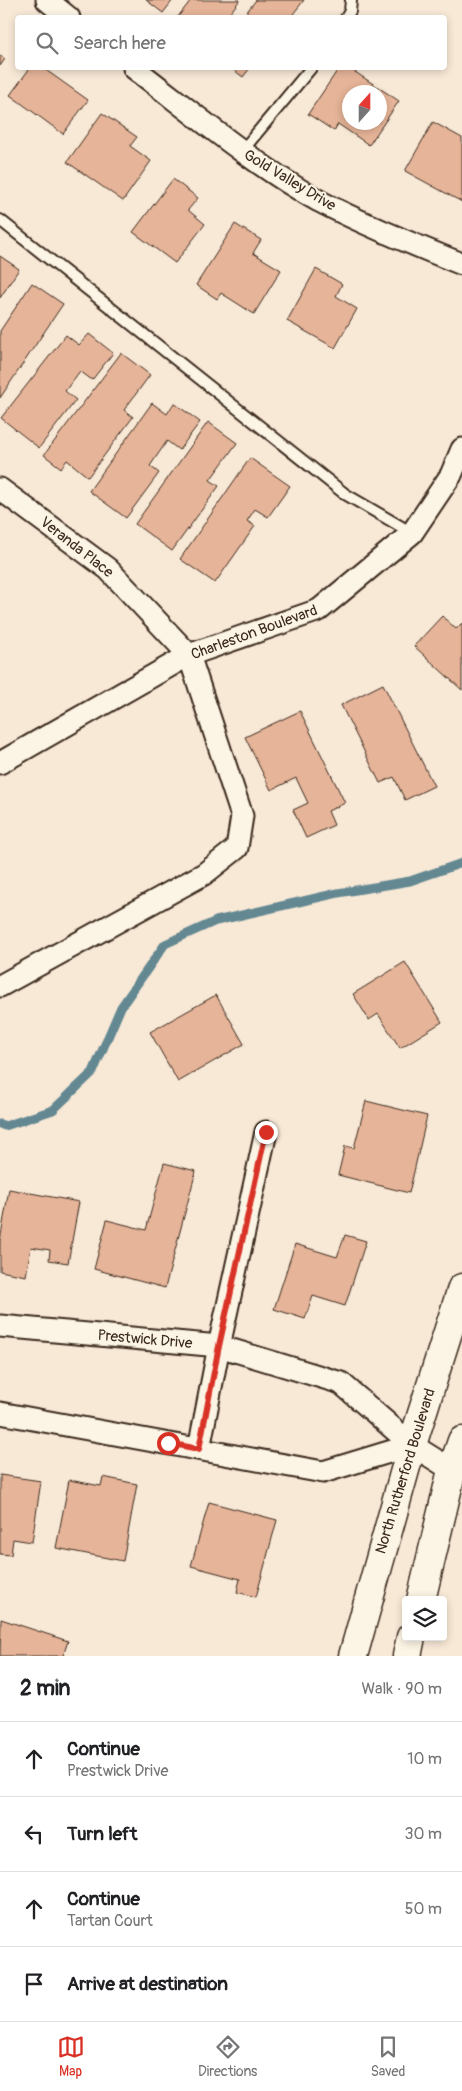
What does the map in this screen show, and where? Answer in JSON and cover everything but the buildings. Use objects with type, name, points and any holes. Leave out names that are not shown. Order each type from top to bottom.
[{"type":"main road","name":"North Rutherford Boulevard","points":[[353,1656],[412,1445],[462,1288]]},
{"type":"main road","points":[[422,1596],[457,1471],[462,1441]]},
{"type":"main road","points":[[407,1656],[411,1641]]},
{"type":"street","points":[[47,0],[65,15]]},
{"type":"street","name":"Gold Valley Drive","points":[[137,70],[242,151],[319,201],[410,243],[462,264]]},
{"type":"street","name":"Charleston Boulevard","points":[[0,763],[189,655],[319,610],[412,533],[451,475],[462,449]]},
{"type":"street","name":"Veranda Place","points":[[0,489],[108,569],[189,655]]},
{"type":"street","points":[[0,986],[204,874],[237,848],[242,816],[189,655]]},
{"type":"street","points":[[199,1449],[219,1346],[266,1132]]},
{"type":"street","name":"Prestwick Drive","points":[[0,1326],[219,1346],[341,1383],[412,1445],[457,1471]]},
{"type":"street","points":[[0,1413],[323,1472],[412,1445]]},
{"type":"lane","points":[[348,15],[351,0]]},
{"type":"lane","points":[[242,151],[309,70]]},
{"type":"lane","points":[[0,220],[346,494],[412,533]]},
{"type":"waterway","points":[[0,1124],[5,1126],[53,1110],[93,1072],[121,1007],[165,944],[216,921],[338,893],[410,881],[462,863]]},
{"type":"route","points":[[168,1443],[199,1449],[219,1346],[266,1132]]}]
